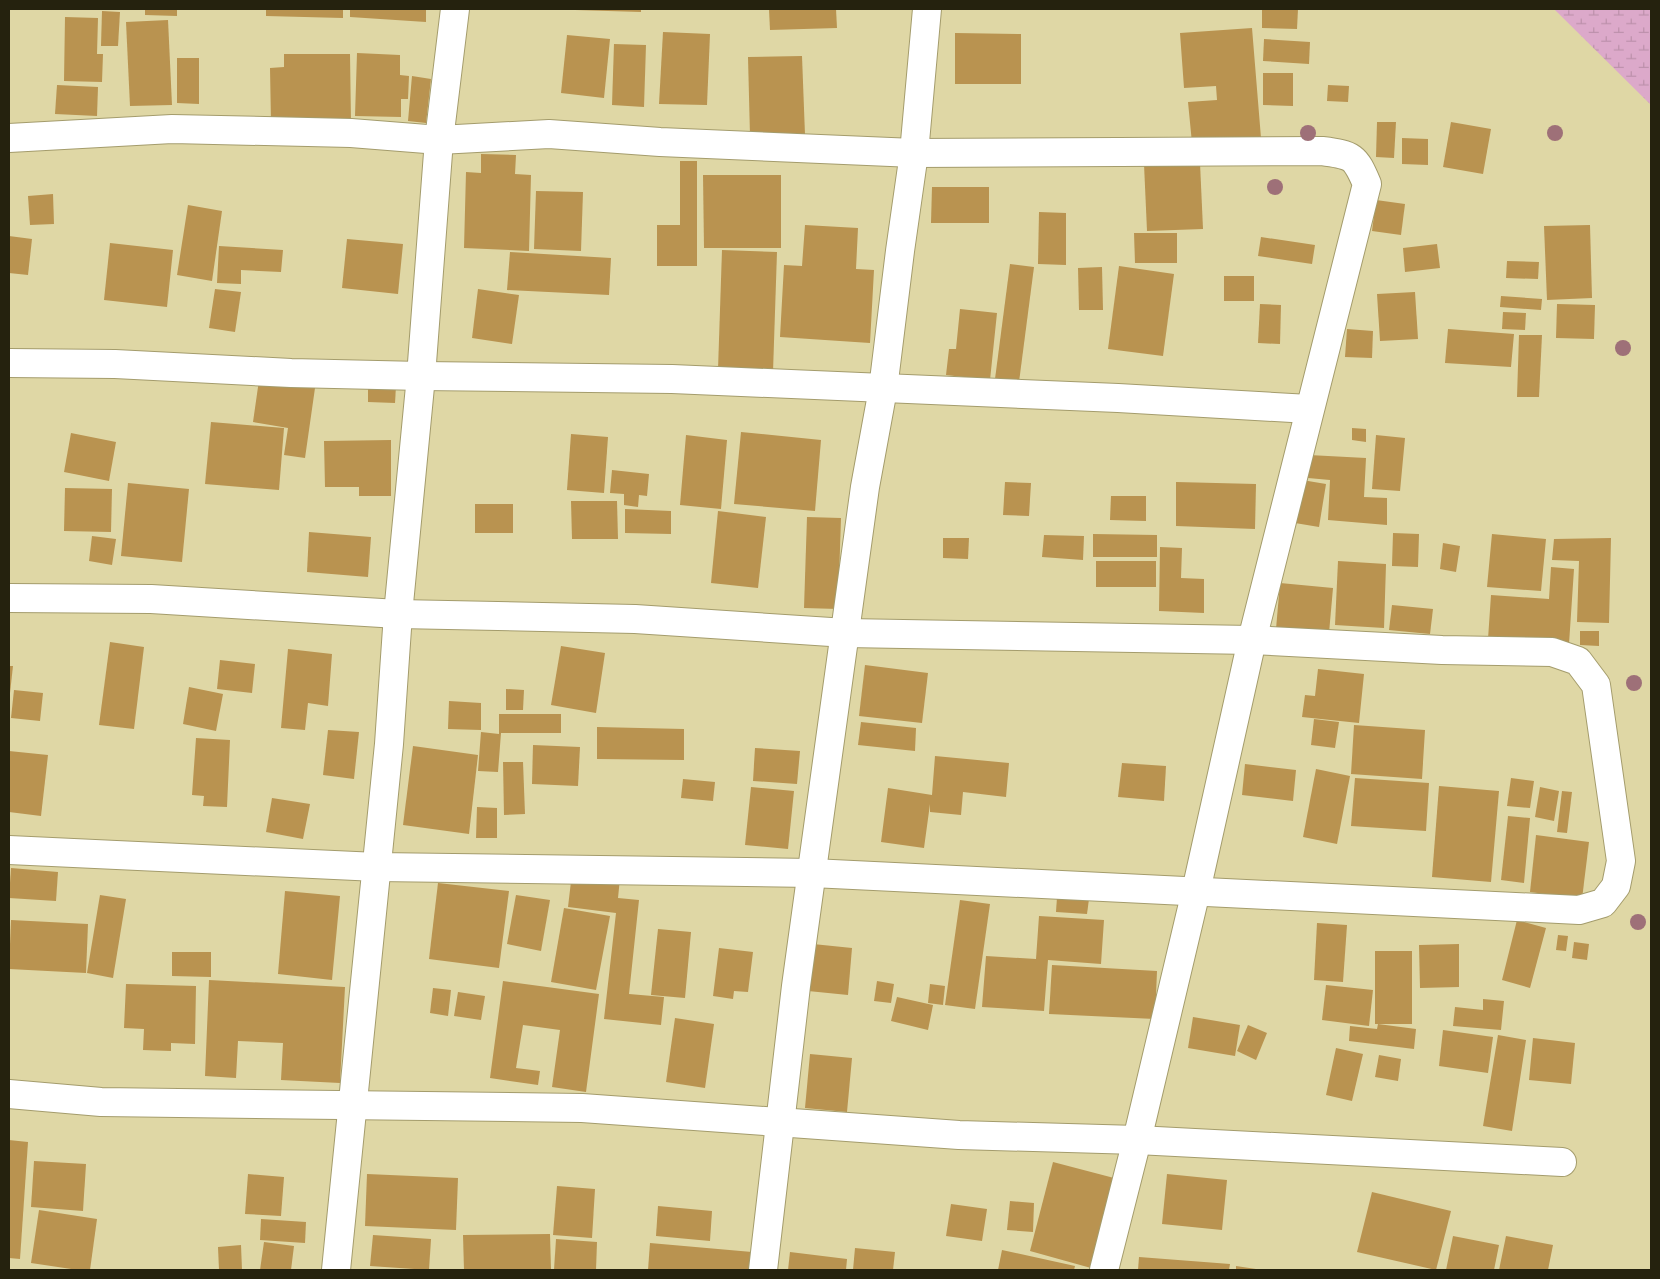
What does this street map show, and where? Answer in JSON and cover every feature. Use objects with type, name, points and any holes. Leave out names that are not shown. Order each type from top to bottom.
[{"type":"street","points":[[336,1270],[388,744],[440,140],[455,9]]},
{"type":"street","points":[[763,1270],[796,986],[865,487],[883,389],[914,153],[927,9]]},
{"type":"street","points":[[9,138],[172,129],[351,133],[440,140],[549,134],[660,142],[914,153],[1322,151],[1344,154],[1358,162],[1367,184],[1252,640],[1196,891],[1104,1270]]},
{"type":"street","points":[[9,364],[115,364],[291,373],[421,376],[672,379],[1118,398],[1309,409]]},
{"type":"street","points":[[9,598],[151,600],[398,614],[635,619],[846,632],[1252,640],[1442,650],[1552,652],[1578,661],[1596,685],[1621,860],[1616,886],[1603,903],[1579,910],[812,873],[376,867],[9,850]]},
{"type":"street","points":[[9,1094],[101,1102],[582,1108],[959,1135],[1137,1140],[1562,1162]]},
{"type":"green space","points":[[1554,9],[1651,9],[1651,105]]},
{"type":"building","points":[[145,9],[177,9],[177,16],[145,15]]},
{"type":"building","points":[[266,9],[343,9],[343,18],[266,16]]},
{"type":"building","points":[[350,9],[426,9],[426,22],[350,17]]},
{"type":"building","points":[[641,9],[641,12],[575,10]]},
{"type":"building","points":[[769,9],[836,9],[837,28],[770,30]]},
{"type":"building","points":[[1262,9],[1298,9],[1297,29],[1262,28]]},
{"type":"building","points":[[102,11],[120,12],[118,46],[101,46]]},
{"type":"building","points":[[65,17],[98,18],[97,54],[103,54],[102,82],[64,81]]},
{"type":"building","points":[[168,20],[172,105],[130,106],[126,22]]},
{"type":"building","points":[[1252,28],[1261,138],[1192,143],[1188,102],[1217,100],[1216,86],[1184,88],[1180,33]]},
{"type":"building","points":[[663,32],[710,34],[707,105],[659,104]]},
{"type":"building","points":[[955,33],[1021,34],[1021,84],[955,84]]},
{"type":"building","points":[[567,35],[610,39],[604,98],[561,93]]},
{"type":"building","points":[[1264,39],[1310,42],[1309,64],[1263,61]]},
{"type":"building","points":[[614,44],[646,45],[644,107],[612,105]]},
{"type":"building","points":[[357,53],[400,55],[400,75],[409,76],[408,99],[401,99],[401,117],[355,116]]},
{"type":"building","points":[[284,54],[350,54],[351,123],[271,123],[270,68],[284,67]]},
{"type":"building","points":[[802,56],[805,135],[750,136],[748,57]]},
{"type":"building","points":[[177,58],[199,58],[199,104],[177,103]]},
{"type":"building","points":[[1263,73],[1293,73],[1293,106],[1263,105]]},
{"type":"building","points":[[412,76],[431,79],[426,123],[408,121]]},
{"type":"building","points":[[57,85],[98,87],[97,116],[55,114]]},
{"type":"building","points":[[1328,85],[1349,86],[1348,102],[1327,101]]},
{"type":"building","points":[[1377,122],[1396,122],[1394,158],[1376,157]]},
{"type":"building","points":[[1451,122],[1491,129],[1483,174],[1443,167]]},
{"type":"building","points":[[1402,138],[1428,139],[1428,165],[1402,164]]},
{"type":"building","points":[[481,154],[516,155],[515,174],[531,175],[529,251],[464,248],[466,172],[481,173]]},
{"type":"building","points":[[680,161],[697,161],[697,266],[657,266],[657,225],[680,225]]},
{"type":"building","points":[[1200,163],[1203,229],[1147,231],[1144,164]]},
{"type":"building","points":[[703,175],[781,175],[781,248],[704,248]]},
{"type":"building","points":[[932,187],[989,187],[989,223],[931,223]]},
{"type":"building","points":[[536,191],[583,192],[581,251],[534,249]]},
{"type":"building","points":[[53,194],[54,224],[30,225],[28,196]]},
{"type":"building","points":[[1376,200],[1405,204],[1401,235],[1372,231]]},
{"type":"building","points":[[188,205],[222,211],[212,281],[177,275]]},
{"type":"building","points":[[1039,212],[1066,213],[1066,265],[1038,264]]},
{"type":"building","points":[[805,225],[858,228],[856,269],[874,270],[870,343],[780,337],[784,265],[802,266]]},
{"type":"building","points":[[1590,225],[1592,298],[1547,300],[1544,226]]},
{"type":"building","points":[[1134,233],[1177,233],[1177,263],[1135,263]]},
{"type":"building","points":[[9,236],[32,239],[28,275],[9,273]]},
{"type":"building","points":[[1261,237],[1315,245],[1312,264],[1258,256]]},
{"type":"building","points":[[347,239],[403,244],[398,294],[342,288]]},
{"type":"building","points":[[110,243],[173,250],[167,307],[104,300]]},
{"type":"building","points":[[1437,244],[1440,268],[1405,272],[1403,248]]},
{"type":"building","points":[[219,246],[283,250],[281,272],[241,270],[241,284],[217,283]]},
{"type":"building","points":[[722,250],[777,252],[773,372],[718,370]]},
{"type":"building","points":[[510,252],[611,258],[609,295],[507,290]]},
{"type":"building","points":[[1507,261],[1539,262],[1538,279],[1506,278]]},
{"type":"building","points":[[1010,264],[1034,267],[1019,382],[995,379]]},
{"type":"building","points":[[1119,266],[1174,274],[1163,356],[1108,349]]},
{"type":"building","points":[[1102,267],[1103,310],[1079,310],[1078,268]]},
{"type":"building","points":[[1224,276],[1254,276],[1254,301],[1224,301]]},
{"type":"building","points":[[215,289],[241,292],[235,332],[209,328]]},
{"type":"building","points":[[478,289],[519,295],[512,344],[472,338]]},
{"type":"building","points":[[1415,292],[1418,339],[1380,341],[1377,294]]},
{"type":"building","points":[[1501,296],[1542,299],[1541,310],[1500,307]]},
{"type":"building","points":[[1260,304],[1281,305],[1280,344],[1258,343]]},
{"type":"building","points":[[1557,304],[1595,305],[1594,339],[1556,338]]},
{"type":"building","points":[[960,309],[997,313],[990,380],[946,375],[949,349],[956,349]]},
{"type":"building","points":[[1503,312],[1526,313],[1525,330],[1502,329]]},
{"type":"building","points":[[1347,329],[1373,331],[1372,358],[1345,357]]},
{"type":"building","points":[[1448,329],[1514,334],[1511,367],[1445,363]]},
{"type":"building","points":[[1519,335],[1542,335],[1539,397],[1517,397]]},
{"type":"building","points":[[259,380],[315,388],[305,458],[284,455],[288,428],[253,422]]},
{"type":"building","points":[[368,385],[396,386],[395,403],[368,402]]},
{"type":"building","points":[[211,422],[284,428],[279,490],[205,484]]},
{"type":"building","points":[[1352,428],[1366,429],[1366,442],[1352,440]]},
{"type":"building","points":[[741,432],[821,440],[815,511],[734,504]]},
{"type":"building","points":[[71,433],[116,442],[109,481],[64,472]]},
{"type":"building","points":[[571,434],[608,437],[604,493],[567,490]]},
{"type":"building","points":[[686,435],[727,440],[721,509],[680,505]]},
{"type":"building","points":[[1376,435],[1405,438],[1400,491],[1372,489]]},
{"type":"building","points":[[391,440],[391,496],[359,496],[359,487],[325,487],[324,441]]},
{"type":"building","points":[[1309,455],[1366,458],[1364,497],[1387,498],[1387,525],[1328,520],[1330,480],[1308,478]]},
{"type":"building","points":[[612,470],[649,474],[647,496],[639,495],[638,507],[624,505],[624,494],[610,493]]},
{"type":"building","points":[[1296,479],[1326,484],[1319,527],[1289,522]]},
{"type":"building","points":[[1005,482],[1031,483],[1029,516],[1003,515]]},
{"type":"building","points":[[1176,482],[1256,484],[1255,529],[1176,526]]},
{"type":"building","points":[[128,483],[189,489],[182,562],[121,556]]},
{"type":"building","points":[[65,488],[112,489],[111,532],[64,531]]},
{"type":"building","points":[[1111,496],[1146,496],[1146,521],[1110,520]]},
{"type":"building","points":[[571,501],[617,501],[618,539],[572,539]]},
{"type":"building","points":[[475,504],[513,504],[513,533],[475,533]]},
{"type":"building","points":[[625,509],[671,511],[671,534],[625,533]]},
{"type":"building","points":[[718,511],[766,517],[758,588],[711,583]]},
{"type":"building","points":[[807,517],[841,518],[838,609],[804,608]]},
{"type":"building","points":[[309,532],[371,537],[368,577],[307,572]]},
{"type":"building","points":[[1393,533],[1419,534],[1418,567],[1392,566]]},
{"type":"building","points":[[1093,534],[1157,535],[1157,557],[1093,557]]},
{"type":"building","points":[[1492,534],[1546,539],[1541,591],[1487,587]]},
{"type":"building","points":[[1044,535],[1084,536],[1083,560],[1042,557]]},
{"type":"building","points":[[92,536],[116,539],[112,565],[89,561]]},
{"type":"building","points":[[943,538],[969,538],[968,559],[943,558]]},
{"type":"building","points":[[1611,538],[1609,623],[1577,622],[1579,561],[1552,560],[1554,539]]},
{"type":"building","points":[[1443,543],[1460,546],[1456,572],[1440,569]]},
{"type":"building","points":[[1160,547],[1182,548],[1181,578],[1204,579],[1204,613],[1159,611]]},
{"type":"building","points":[[1096,561],[1156,561],[1156,587],[1096,587]]},
{"type":"building","points":[[1338,561],[1386,564],[1384,628],[1335,625]]},
{"type":"building","points":[[1551,567],[1574,569],[1569,644],[1488,639],[1491,595],[1549,599]]},
{"type":"building","points":[[1280,583],[1333,588],[1329,633],[1276,629]]},
{"type":"building","points":[[1392,605],[1433,609],[1430,634],[1389,630]]},
{"type":"building","points":[[1580,631],[1599,631],[1599,646],[1580,645]]},
{"type":"building","points":[[110,642],[144,647],[134,729],[99,725]]},
{"type":"building","points":[[561,646],[605,653],[596,713],[551,705]]},
{"type":"building","points":[[288,649],[332,654],[328,706],[308,703],[305,730],[281,728]]},
{"type":"building","points":[[220,660],[255,664],[252,693],[217,689]]},
{"type":"building","points":[[865,665],[928,673],[922,723],[859,716]]},
{"type":"building","points":[[9,666],[13,666],[10,693],[9,693]]},
{"type":"building","points":[[1318,669],[1364,674],[1359,723],[1302,717],[1305,695],[1315,696]]},
{"type":"building","points":[[189,687],[223,694],[216,731],[183,724]]},
{"type":"building","points":[[506,689],[524,690],[523,710],[506,710]]},
{"type":"building","points":[[14,690],[43,693],[40,721],[11,718]]},
{"type":"building","points":[[449,701],[481,703],[481,730],[448,729]]},
{"type":"building","points":[[499,714],[561,714],[561,733],[501,733],[498,772],[478,771],[481,732],[499,734]]},
{"type":"building","points":[[1314,719],[1339,722],[1335,748],[1311,745]]},
{"type":"building","points":[[861,722],[916,728],[915,751],[858,745]]},
{"type":"building","points":[[1354,725],[1425,730],[1422,779],[1351,774]]},
{"type":"building","points":[[597,727],[684,729],[684,760],[597,759]]},
{"type":"building","points":[[328,730],[359,732],[354,779],[323,775]]},
{"type":"building","points":[[196,738],[230,740],[227,807],[203,806],[204,796],[192,795]]},
{"type":"building","points":[[533,745],[580,747],[578,786],[532,784]]},
{"type":"building","points":[[413,746],[478,755],[469,834],[403,825]]},
{"type":"building","points":[[755,748],[800,751],[797,784],[753,781]]},
{"type":"building","points":[[9,751],[48,755],[41,816],[9,812]]},
{"type":"building","points":[[935,756],[1009,763],[1006,797],[963,792],[961,815],[930,812],[930,804],[924,848],[881,842],[888,788],[932,795]]},
{"type":"building","points":[[503,762],[523,762],[525,814],[504,815]]},
{"type":"building","points":[[1122,763],[1166,766],[1164,801],[1118,797]]},
{"type":"building","points":[[1245,764],[1296,770],[1293,801],[1242,795]]},
{"type":"building","points":[[1316,769],[1350,776],[1337,844],[1303,837]]},
{"type":"building","points":[[1355,778],[1429,783],[1426,831],[1351,826]]},
{"type":"building","points":[[1511,778],[1534,781],[1530,808],[1507,806]]},
{"type":"building","points":[[683,779],[715,782],[713,801],[681,798]]},
{"type":"building","points":[[1439,786],[1499,791],[1491,882],[1432,877]]},
{"type":"building","points":[[751,787],[794,791],[788,849],[745,845]]},
{"type":"building","points":[[1540,787],[1559,791],[1554,821],[1535,817]]},
{"type":"building","points":[[1562,791],[1572,792],[1567,833],[1557,832]]},
{"type":"building","points":[[272,798],[310,804],[303,839],[266,832]]},
{"type":"building","points":[[477,807],[497,808],[497,838],[476,838]]},
{"type":"building","points":[[1508,816],[1530,818],[1524,883],[1501,880]]},
{"type":"building","points":[[1536,835],[1589,842],[1582,899],[1530,892]]},
{"type":"building","points":[[11,868],[58,872],[56,901],[9,898]]},
{"type":"building","points":[[572,873],[620,878],[618,898],[639,900],[629,994],[664,997],[661,1025],[604,1019],[616,913],[568,907]]},
{"type":"building","points":[[438,883],[509,891],[499,968],[429,959]]},
{"type":"building","points":[[285,891],[340,896],[332,980],[278,974]]},
{"type":"building","points":[[100,895],[126,899],[113,978],[87,973]]},
{"type":"building","points":[[516,895],[550,900],[541,951],[507,944]]},
{"type":"building","points":[[1057,897],[1089,899],[1087,914],[1056,912]]},
{"type":"building","points":[[960,900],[990,904],[975,1009],[945,1005]]},
{"type":"building","points":[[564,908],[610,916],[596,990],[551,982]]},
{"type":"building","points":[[1039,916],[1104,920],[1101,964],[1048,960],[1044,1011],[982,1007],[986,956],[1036,959]]},
{"type":"building","points":[[11,920],[88,924],[86,973],[9,969]]},
{"type":"building","points":[[1517,920],[1546,928],[1530,988],[1502,980]]},
{"type":"building","points":[[1317,923],[1347,925],[1343,982],[1314,980]]},
{"type":"building","points":[[658,929],[691,932],[685,998],[651,995]]},
{"type":"building","points":[[1558,935],[1568,936],[1566,951],[1556,950]]},
{"type":"building","points":[[1574,942],[1589,944],[1587,960],[1572,958]]},
{"type":"building","points":[[813,944],[852,948],[848,995],[808,991]]},
{"type":"building","points":[[1459,944],[1459,987],[1420,988],[1419,945]]},
{"type":"building","points":[[719,948],[753,952],[748,992],[734,991],[733,999],[713,996]]},
{"type":"building","points":[[1375,951],[1412,951],[1412,1024],[1375,1024]]},
{"type":"building","points":[[172,952],[211,952],[211,977],[172,976]]},
{"type":"building","points":[[1052,965],[1157,971],[1155,1019],[1049,1014]]},
{"type":"building","points":[[209,980],[345,987],[340,1083],[281,1080],[283,1043],[238,1041],[236,1078],[205,1076]]},
{"type":"building","points":[[503,981],[599,994],[586,1092],[552,1087],[560,1030],[523,1025],[516,1068],[540,1071],[538,1085],[490,1078]]},
{"type":"building","points":[[877,981],[894,984],[891,1003],[874,1001]]},
{"type":"building","points":[[126,984],[196,986],[195,1044],[171,1043],[171,1051],[143,1050],[144,1029],[124,1028]]},
{"type":"building","points":[[930,984],[945,986],[943,1005],[928,1003]]},
{"type":"building","points":[[1326,985],[1373,990],[1369,1026],[1322,1020]]},
{"type":"building","points":[[433,988],[451,990],[448,1016],[430,1013]]},
{"type":"building","points":[[458,992],[485,996],[481,1020],[454,1016]]},
{"type":"building","points":[[897,997],[933,1005],[928,1030],[891,1021]]},
{"type":"building","points":[[1483,999],[1504,1001],[1501,1030],[1453,1026],[1455,1007],[1483,1010]]},
{"type":"building","points":[[1193,1017],[1240,1025],[1235,1056],[1188,1048]]},
{"type":"building","points":[[675,1018],[714,1024],[705,1088],[666,1082]]},
{"type":"building","points":[[1378,1024],[1416,1029],[1414,1049],[1349,1041],[1350,1026],[1377,1029]]},
{"type":"building","points":[[1248,1025],[1267,1033],[1256,1060],[1237,1051]]},
{"type":"building","points":[[1443,1030],[1493,1037],[1488,1073],[1439,1066]]},
{"type":"building","points":[[1498,1035],[1526,1040],[1512,1131],[1483,1126]]},
{"type":"building","points":[[1533,1038],[1575,1043],[1571,1084],[1529,1080]]},
{"type":"building","points":[[1336,1048],[1363,1054],[1352,1101],[1326,1095]]},
{"type":"building","points":[[810,1054],[852,1058],[847,1112],[805,1108]]},
{"type":"building","points":[[1379,1055],[1401,1059],[1398,1081],[1375,1077]]},
{"type":"building","points":[[9,1140],[28,1142],[20,1259],[9,1258]]},
{"type":"building","points":[[34,1161],[86,1164],[83,1211],[31,1207]]},
{"type":"building","points":[[1053,1162],[1114,1178],[1091,1268],[1030,1251]]},
{"type":"building","points":[[248,1174],[284,1177],[281,1216],[245,1214]]},
{"type":"building","points":[[367,1174],[458,1178],[456,1230],[365,1226]]},
{"type":"building","points":[[1167,1174],[1227,1180],[1222,1230],[1162,1224]]},
{"type":"building","points":[[557,1186],[595,1189],[592,1238],[553,1235]]},
{"type":"building","points":[[1372,1192],[1451,1211],[1436,1270],[1357,1252]]},
{"type":"building","points":[[1010,1201],[1034,1203],[1033,1232],[1007,1230]]},
{"type":"building","points":[[951,1204],[987,1209],[982,1241],[946,1236]]},
{"type":"building","points":[[658,1206],[712,1211],[710,1241],[656,1236]]},
{"type":"building","points":[[39,1210],[97,1219],[90,1270],[31,1263]]},
{"type":"building","points":[[261,1219],[306,1222],[305,1243],[260,1240]]},
{"type":"building","points":[[550,1234],[551,1270],[464,1270],[463,1235]]},
{"type":"building","points":[[373,1235],[431,1239],[429,1270],[370,1266]]},
{"type":"building","points":[[1453,1236],[1499,1245],[1494,1270],[1446,1270]]},
{"type":"building","points":[[1506,1236],[1553,1245],[1548,1270],[1499,1270]]},
{"type":"building","points":[[556,1239],[597,1242],[596,1270],[554,1270]]},
{"type":"building","points":[[264,1242],[294,1246],[291,1270],[260,1270]]},
{"type":"building","points":[[650,1243],[752,1252],[751,1270],[648,1270]]},
{"type":"building","points":[[241,1245],[242,1270],[219,1270],[218,1247]]},
{"type":"building","points":[[855,1248],[895,1252],[893,1270],[853,1270]]},
{"type":"building","points":[[1002,1250],[1075,1266],[1074,1270],[998,1270]]},
{"type":"building","points":[[790,1252],[847,1259],[846,1270],[788,1270]]},
{"type":"building","points":[[1139,1257],[1230,1264],[1229,1270],[1138,1270]]},
{"type":"building","points":[[1236,1266],[1256,1269],[1256,1270],[1236,1270]]}]
